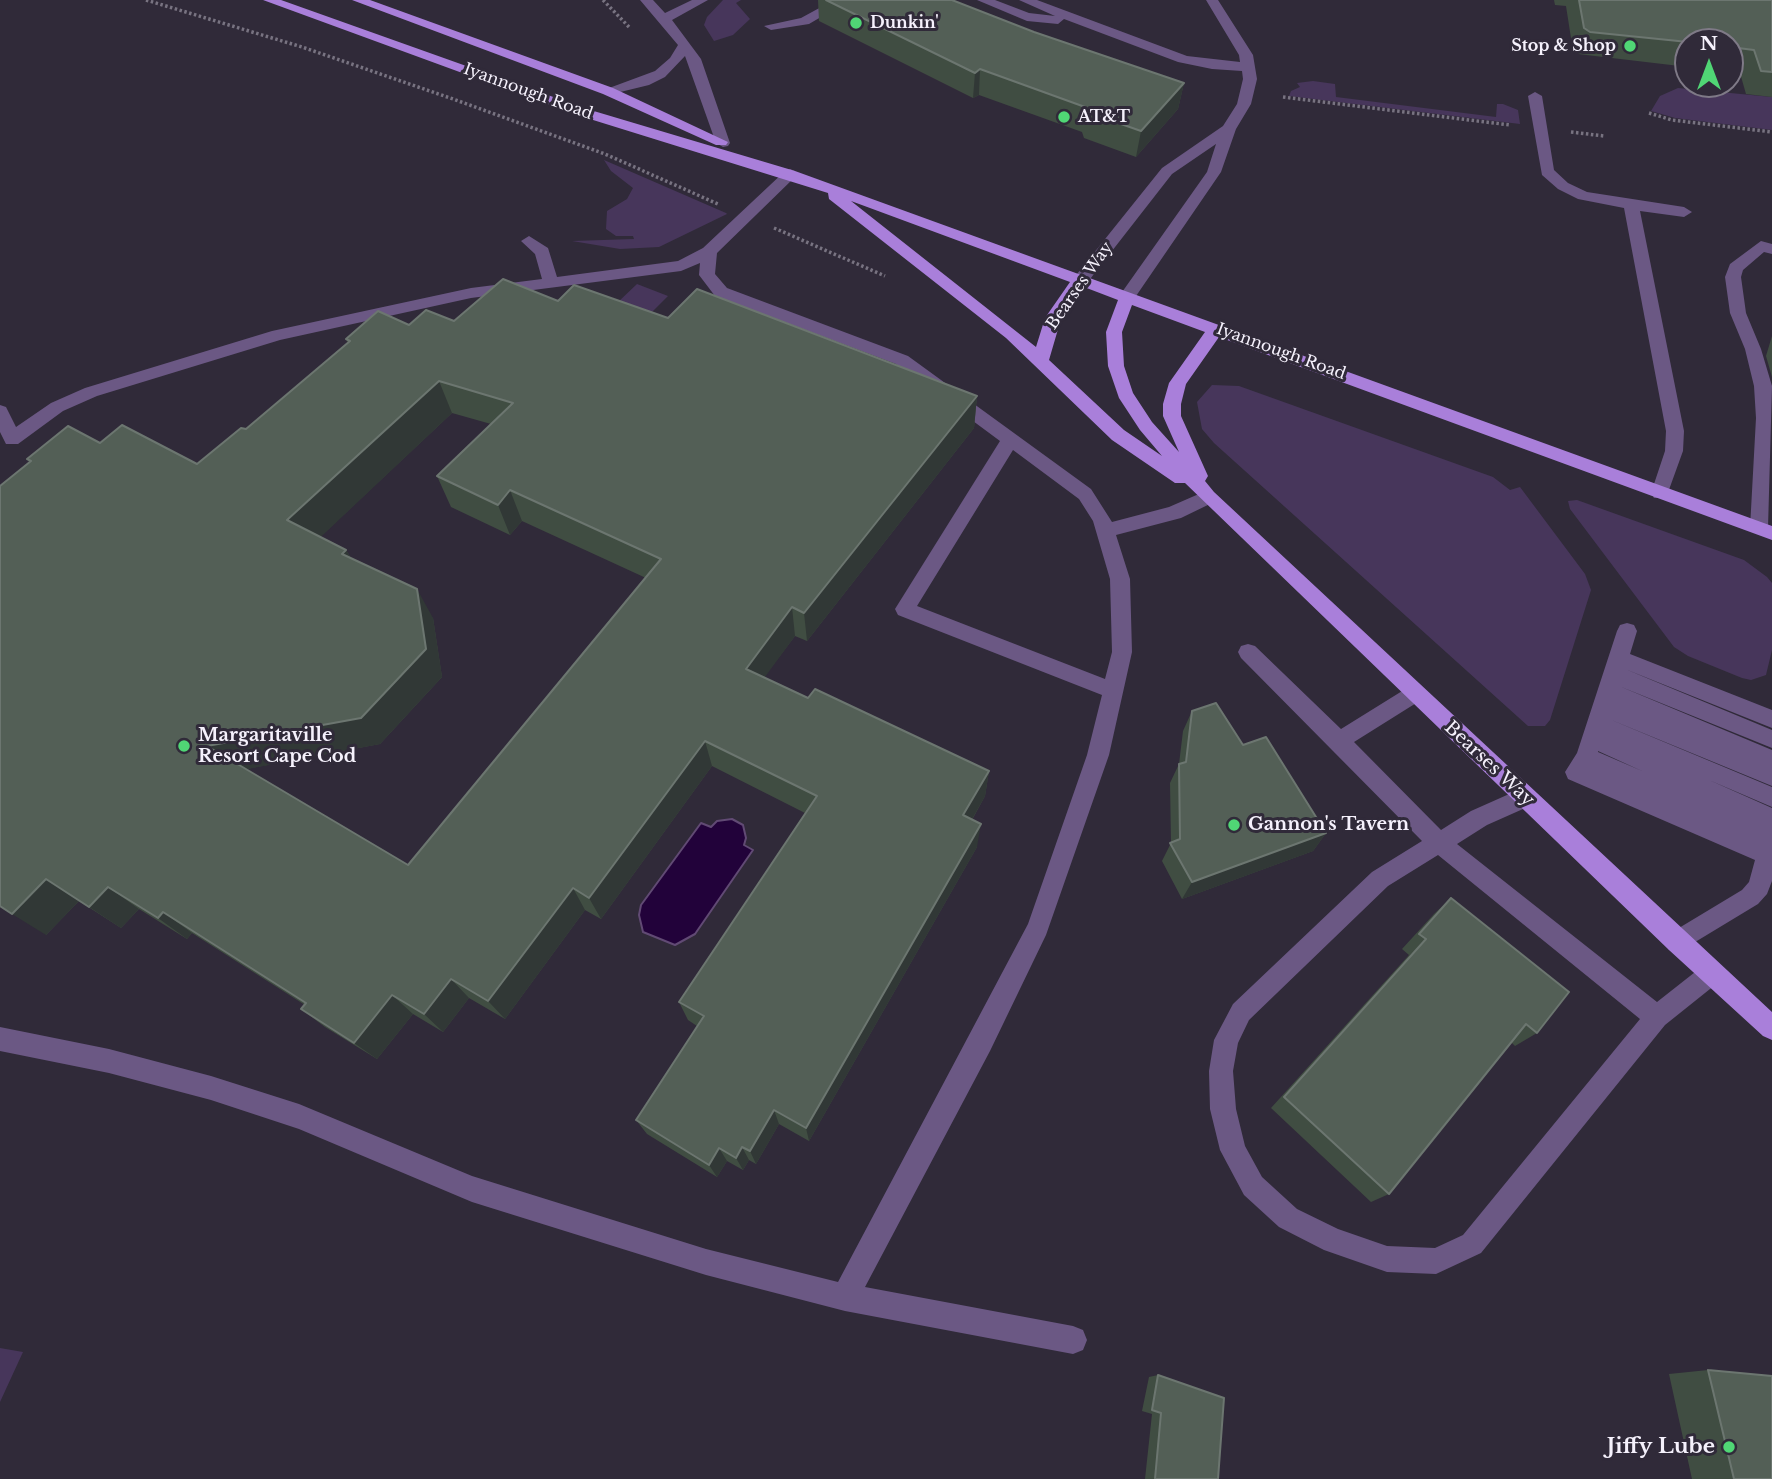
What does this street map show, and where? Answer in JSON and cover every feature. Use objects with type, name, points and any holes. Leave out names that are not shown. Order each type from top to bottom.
[{"type":"main road","name":"Iyannough Road","points":[[269,0],[582,112],[819,184],[1766,530]]},
{"type":"main road","name":"Iyannough Road","points":[[358,0],[608,91],[790,174]]},
{"type":"main road","points":[[819,184],[1041,359]]},
{"type":"main road","name":"Bearses Way","points":[[1082,279],[1053,318],[1041,359],[1118,435],[1208,497]]},
{"type":"main road","name":"Bearses Way","points":[[1128,295],[1114,332],[1116,366],[1125,394],[1146,426],[1208,497],[1524,798],[1772,1028]]},
{"type":"main road","points":[[1208,497],[1172,416],[1171,404],[1178,383],[1216,328]]},
{"type":"street","points":[[646,0],[694,59],[723,143]]},
{"type":"street","points":[[664,19],[702,0]]},
{"type":"street","points":[[771,26],[804,21],[844,0]]},
{"type":"street","points":[[983,0],[1027,17],[1088,24]]},
{"type":"street","points":[[1025,0],[1196,63],[1249,67],[1241,45],[1212,0]]},
{"type":"street","points":[[608,91],[644,82],[660,74],[675,61],[685,45]]},
{"type":"street","name":"Bearses Way","points":[[1128,295],[1214,172],[1229,128],[1244,104],[1249,67]]},
{"type":"street","points":[[1535,96],[1547,172],[1563,186],[1583,196],[1684,212]]},
{"type":"street","name":"Bearses Way","points":[[1082,279],[1167,171],[1229,128]]},
{"type":"street","points":[[0,411],[6,443],[57,407],[82,396],[278,335],[471,293],[669,269],[709,252],[748,218],[790,174]]},
{"type":"street","points":[[1630,205],[1675,431],[1674,451],[1660,493]]},
{"type":"street","points":[[529,242],[542,252],[551,283]]},
{"type":"street","points":[[1766,530],[1768,464],[1762,378],[1738,313],[1733,277],[1736,268],[1761,246],[1772,249]]},
{"type":"street","points":[[709,252],[707,275],[721,292],[902,359],[1085,495],[1107,530],[1120,579],[1122,652],[1098,755],[1038,927],[981,1042],[845,1297]]},
{"type":"street","points":[[1011,438],[905,609],[1113,691]]},
{"type":"street","points":[[1107,530],[1174,513],[1208,497]]},
{"type":"street","points":[[1627,631],[1576,772],[1771,843],[1759,887],[1750,897],[1677,942]]},
{"type":"street","points":[[1248,652],[1439,843],[1657,1017]]},
{"type":"street","points":[[1339,741],[1414,694]]},
{"type":"street","points":[[1601,707],[1772,719]]},
{"type":"street","points":[[1601,707],[1772,738]]},
{"type":"street","points":[[1601,707],[1772,760]]},
{"type":"street","points":[[1601,707],[1772,777]]},
{"type":"street","points":[[1601,707],[1772,797]]},
{"type":"street","points":[[1601,707],[1772,818]]},
{"type":"street","points":[[1524,798],[1479,818],[1380,879],[1241,1012],[1226,1040],[1221,1071],[1222,1096],[1233,1150],[1253,1186],[1288,1218],[1333,1241],[1387,1259],[1436,1261],[1472,1244],[1657,1017],[1712,974]]},
{"type":"street","points":[[0,1039],[109,1061],[211,1088],[312,1122],[471,1189],[706,1262],[845,1297],[1073,1340]]},
{"type":"path","points":[[146,0],[302,47],[562,138],[894,280]]},
{"type":"path","points":[[1283,97],[1518,126]]},
{"type":"path","points":[[1649,113],[1672,120],[1772,132]]},
{"type":"path","points":[[1566,132],[1604,136]]},
{"type":"shaded area","points":[[723,0],[741,0],[736,3],[750,19],[733,35],[714,41],[704,25],[707,17]]},
{"type":"shaded area","points":[[1313,81],[1335,84],[1336,97],[1496,117],[1497,104],[1503,104],[1518,110],[1520,124],[1289,96],[1291,91],[1300,87],[1297,83]]},
{"type":"shaded area","points":[[1674,90],[1674,98],[1744,98],[1744,94],[1772,97],[1772,130],[1675,118],[1651,111],[1660,96]]},
{"type":"shaded area","points":[[604,160],[727,214],[659,247],[620,249],[572,241],[634,239],[633,236],[616,236],[606,229],[607,211],[627,199],[633,188],[611,171]]},
{"type":"shaded area","points":[[637,284],[668,296],[648,316],[617,303]]},
{"type":"shaded area","points":[[1212,385],[1239,386],[1493,477],[1510,490],[1520,487],[1585,574],[1591,590],[1550,720],[1545,726],[1528,726],[1214,443],[1202,429],[1197,402]]},
{"type":"shaded area","points":[[1577,500],[1744,560],[1767,577],[1772,583],[1772,650],[1766,675],[1751,680],[1742,678],[1688,656],[1674,647],[1570,509],[1568,501]]},
{"type":"shaded area","points":[[732,819],[743,825],[746,838],[744,845],[753,850],[695,934],[675,945],[643,932],[639,915],[641,905],[701,823],[711,827],[717,821]]},
{"type":"shaded area","points":[[0,1348],[23,1352],[0,1402]]},
{"type":"building","points":[[826,0],[952,0],[1034,32],[1184,83],[1141,131],[1087,112],[1085,107],[980,69],[975,73]]},
{"type":"building","points":[[1579,0],[1772,0],[1772,72],[1761,71],[1754,50],[1744,49],[1744,28],[1674,28],[1674,41],[1590,32],[1584,28]]},
{"type":"building","name":"Margaritaville Resort Cape Cod","points":[[503,279],[558,301],[574,285],[668,318],[697,289],[977,396],[804,613],[792,607],[746,669],[808,698],[815,689],[989,771],[963,815],[981,824],[806,1128],[774,1110],[750,1151],[742,1147],[736,1158],[719,1148],[709,1165],[636,1120],[704,1016],[679,1002],[817,796],[705,741],[589,898],[573,888],[488,1001],[451,979],[424,1014],[392,995],[354,1043],[301,1009],[306,1003],[163,912],[158,918],[108,887],[89,907],[46,879],[12,914],[0,906],[0,486],[31,461],[27,459],[68,426],[100,443],[122,425],[197,464],[241,428],[246,429],[350,341],[346,339],[378,311],[409,325],[426,310],[454,321]],"holes":[[[439,381],[513,403],[437,476],[498,505],[510,490],[661,559],[408,865],[207,746],[361,718],[426,649],[417,589],[342,554],[346,550],[287,520]]]},
{"type":"building","name":"Gannon's Tavern","points":[[1216,703],[1243,745],[1266,737],[1326,833],[1192,882],[1170,843],[1180,839],[1179,764],[1186,762],[1192,711]]},
{"type":"building","points":[[1451,898],[1569,992],[1537,1033],[1526,1024],[1389,1194],[1284,1097],[1426,939],[1419,934]]},
{"type":"building","points":[[1708,1370],[1772,1376],[1772,1479],[1734,1479]]},
{"type":"building","points":[[1158,1375],[1224,1398],[1218,1479],[1155,1479],[1161,1413],[1152,1410]]},
{"type":"place","name":"Dunkin'","points":[[856,23]]},
{"type":"place","name":"Stop & Shop","points":[[1630,46]]},
{"type":"place","name":"AT&T","points":[[1064,117]]},
{"type":"place","name":"Margaritaville Resort Cape Cod","points":[[184,746]]},
{"type":"place","name":"Gannon's Tavern","points":[[1234,825]]},
{"type":"place","name":"Jiffy Lube","points":[[1729,1447]]}]
